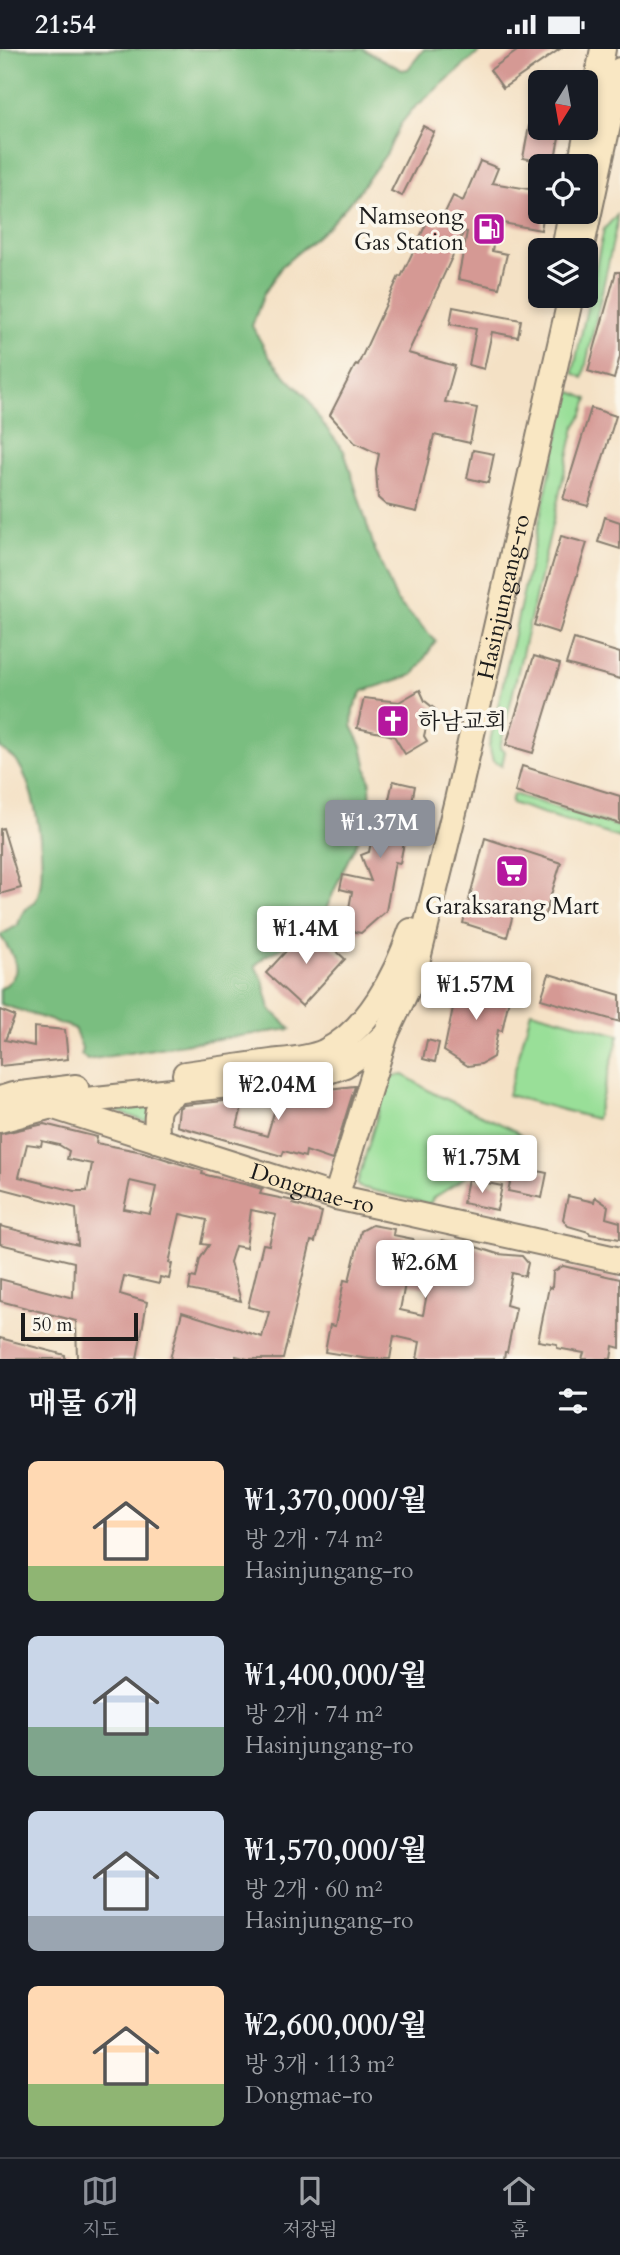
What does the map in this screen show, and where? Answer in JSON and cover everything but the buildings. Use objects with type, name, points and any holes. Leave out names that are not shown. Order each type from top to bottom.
[{"type":"street","points":[[598,125],[603,49]]},
{"type":"street","points":[[598,125],[620,70]]},
{"type":"street","name":"Hasinjungang-ro","points":[[545,383],[554,308]]},
{"type":"street","name":"Hasinjungang-ro","points":[[0,1120],[67,1102],[323,1073],[356,1058],[386,1034],[414,975],[449,798],[545,383],[567,308]]},
{"type":"street","name":"Hasinjungang-ro","points":[[4,1095],[301,1058],[325,1051],[350,1033],[369,1011],[393,975],[417,911],[449,798]]},
{"type":"street","points":[[336,1197],[386,1034]]},
{"type":"street","points":[[157,1140],[158,1106],[163,1099],[178,1091]]},
{"type":"street","name":"Dongmae-ro","points":[[4,1095],[52,1106],[336,1197],[620,1260]]},
{"type":"green space","points":[[0,49],[363,49],[402,70],[408,69],[424,49],[483,49],[412,110],[400,125],[387,153],[356,195],[327,228],[282,266],[264,294],[252,326],[270,358],[305,395],[344,451],[375,550],[397,601],[436,641],[413,675],[363,691],[353,709],[352,726],[362,746],[370,782],[371,815],[324,914],[255,966],[263,980],[270,1009],[291,1029],[87,1060],[81,1054],[82,1048],[74,1028],[0,1004],[0,989],[12,979],[16,967],[0,935],[18,925],[22,914],[36,899],[42,865],[35,807],[30,789],[17,762],[0,748]]},
{"type":"green space","points":[[617,215],[617,223],[583,378],[573,373],[587,308],[598,308],[598,257],[604,229]]},
{"type":"green space","points":[[572,392],[588,399],[575,427],[500,748],[505,751],[502,766],[493,761],[489,746],[567,397]]},
{"type":"green space","points":[[513,794],[620,827],[620,838],[511,803]]},
{"type":"green space","points":[[531,1011],[619,1035],[596,1119],[508,1095]]},
{"type":"green space","points":[[404,1075],[433,1093],[514,1130],[521,1136],[433,1198],[430,1204],[359,1187],[357,1184],[389,1076]]},
{"type":"green space","points":[[153,1098],[150,1123],[99,1105]]},
{"type":"place","name":"Namseong Gas Station","points":[[489,229]]},
{"type":"place","name":"하남교회","points":[[393,721]]},
{"type":"place","name":"Garaksarang Mart","points":[[512,871]]}]
